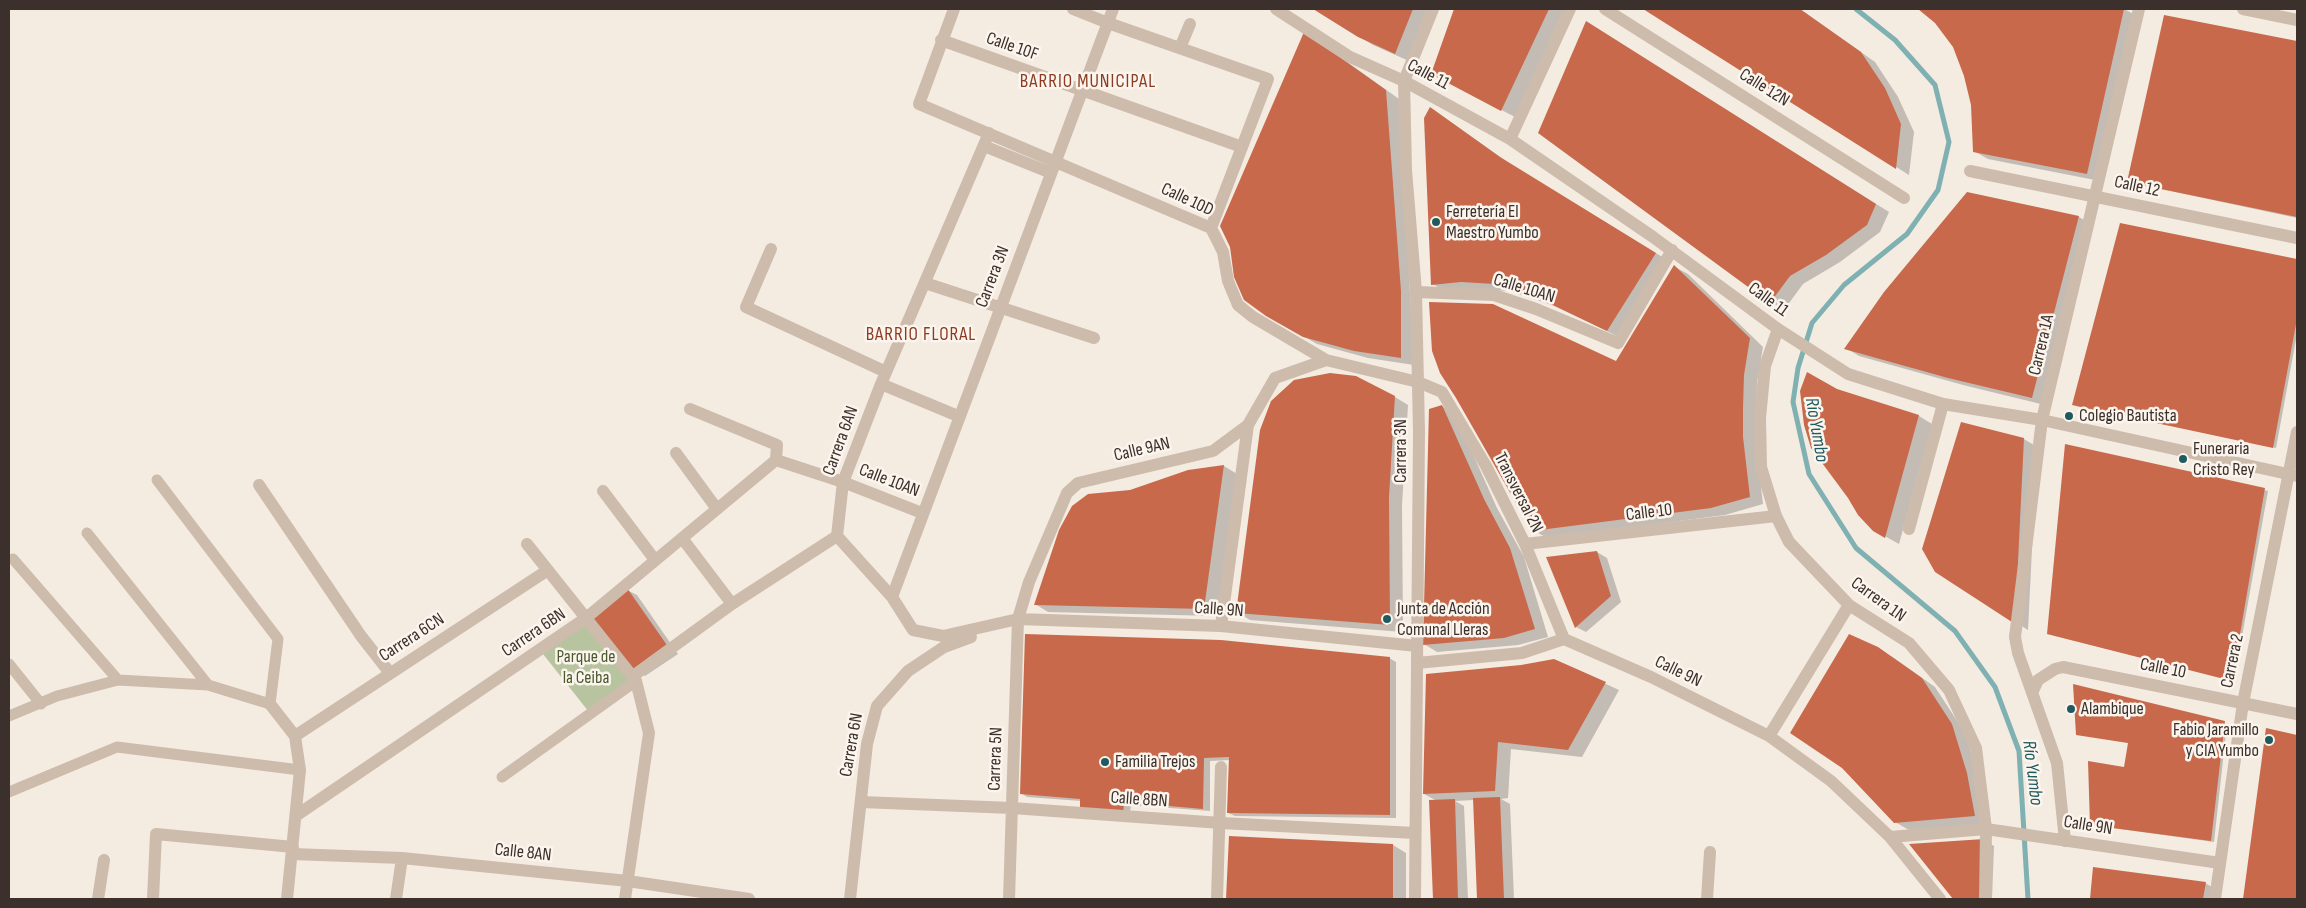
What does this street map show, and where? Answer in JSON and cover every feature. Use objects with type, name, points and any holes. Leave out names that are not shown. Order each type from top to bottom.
[{"type":"street","points":[[941,40],[954,9]]},
{"type":"street","points":[[1073,9],[1268,79],[1211,228]]},
{"type":"street","name":"Carrera 3N","points":[[892,597],[958,416],[1113,9]]},
{"type":"street","name":"Calle 11","points":[[1276,9],[1350,56],[1404,81],[1510,139],[1672,250],[1780,330],[1848,374],[1943,404],[2042,420],[2293,475]]},
{"type":"street","name":"Carrera 3N","points":[[1415,899],[1418,382],[1416,292],[1406,170],[1404,81],[1433,9]]},
{"type":"street","points":[[1510,139],[1570,9]]},
{"type":"street","name":"Calle 12N","points":[[1605,9],[1904,198]]},
{"type":"street","name":"Carrera 1A","points":[[2065,841],[2057,763],[2018,653],[2015,637],[2042,420],[2139,9]]},
{"type":"street","points":[[2243,9],[2297,20]]},
{"type":"street","points":[[1180,48],[1190,24]]},
{"type":"street","name":"Calle 10F","points":[[941,40],[1242,147]]},
{"type":"street","name":"Calle 10D","points":[[941,40],[919,104],[989,133],[1053,167],[1211,228],[1223,252],[1228,281],[1238,305],[1253,317],[1326,360],[1418,382]]},
{"type":"street","name":"Carrera 6AN","points":[[837,536],[843,482],[884,378],[989,133]]},
{"type":"street","points":[[984,146],[1053,167]]},
{"type":"street","name":"Calle 12","points":[[1970,171],[2297,238]]},
{"type":"street","points":[[771,249],[746,307],[958,416]]},
{"type":"street","name":"Calle 10AN","points":[[1416,292],[1494,295],[1536,309],[1618,343],[1672,250]]},
{"type":"street","points":[[925,283],[1094,338]]},
{"type":"street","name":"Carrera 1N","points":[[1780,330],[1765,366],[1760,418],[1761,467],[1776,516],[1789,542],[1849,605],[1909,643],[1949,690],[1976,748],[1986,828],[1985,899]]},
{"type":"street","name":"Calle 9AN","points":[[1018,619],[1030,582],[1067,493],[1078,483],[1213,451],[1248,425],[1275,378],[1326,360]]},
{"type":"street","name":"Transversal 2N","points":[[1418,382],[1442,392],[1486,466],[1525,544],[1564,639]]},
{"type":"street","points":[[1909,529],[1943,404]]},
{"type":"street","points":[[690,410],[777,445],[776,460]]},
{"type":"street","points":[[1221,626],[1248,425]]},
{"type":"street","name":"Carrera 2","points":[[2215,899],[2243,703],[2293,475],[2297,432]]},
{"type":"street","points":[[676,453],[717,509]]},
{"type":"street","name":"Calle 10AN","points":[[776,460],[843,482],[922,512]]},
{"type":"street","name":"Carrera 6BN","points":[[297,815],[586,618],[776,460]]},
{"type":"street","points":[[157,480],[278,639],[270,704]]},
{"type":"street","points":[[258,484],[361,636],[390,673]]},
{"type":"street","points":[[603,491],[655,560]]},
{"type":"street","name":"Calle 10","points":[[1525,544],[1776,516]]},
{"type":"street","points":[[87,533],[208,685]]},
{"type":"street","points":[[502,777],[732,604],[837,536],[892,597],[914,630],[943,636],[1018,619]]},
{"type":"street","points":[[682,538],[732,604]]},
{"type":"street","points":[[528,544],[634,679],[648,733],[625,899]]},
{"type":"street","points":[[13,559],[118,680]]},
{"type":"street","name":"Carrera 6CN","points":[[295,736],[548,570]]},
{"type":"street","points":[[1769,736],[1849,605]]},
{"type":"street","name":"Calle 9N","points":[[1018,619],[1221,626],[1416,646]]},
{"type":"street","name":"Carrera 6N","points":[[850,899],[868,744],[877,706],[908,670],[944,647],[1018,619]]},
{"type":"street","name":"Carrera 5N","points":[[1009,899],[1018,619]]},
{"type":"street","points":[[1416,663],[1522,653],[1564,639]]},
{"type":"street","name":"Calle 9N","points":[[1564,639],[1651,677],[1769,736],[1831,781],[1890,836],[1940,899]]},
{"type":"street","points":[[9,664],[41,704]]},
{"type":"street","name":"Calle 10","points":[[2032,693],[2038,680],[2055,669],[2063,667],[2297,714]]},
{"type":"street","points":[[9,716],[56,696],[118,680],[208,685],[270,704],[295,736],[300,770],[288,899]]},
{"type":"street","points":[[9,792],[117,747],[300,770]]},
{"type":"street","points":[[1217,899],[1221,823],[1221,767]]},
{"type":"street","name":"Calle 8BN","points":[[861,802],[1012,808],[1221,823],[1415,833]]},
{"type":"street","name":"Calle 9N","points":[[1890,836],[1986,828],[2220,863]]},
{"type":"street","name":"Calle 8AN","points":[[153,899],[156,834],[293,850],[402,858],[628,881],[749,899]]},
{"type":"street","points":[[1707,899],[1710,852]]},
{"type":"street","points":[[396,899],[402,858]]},
{"type":"street","points":[[98,899],[104,860]]},
{"type":"green space","name":"Parque de la Ceiba","points":[[586,624],[629,680],[589,712],[543,654]]},
{"type":"building","points":[[1313,9],[1413,9],[1395,54],[1358,37]]},
{"type":"building","points":[[1454,9],[1549,9],[1501,111],[1431,74]]},
{"type":"building","points":[[1643,9],[1800,9],[1861,52],[1885,88],[1901,124],[1896,169]]},
{"type":"building","points":[[1918,9],[2124,9],[2087,174],[1973,152],[1971,105],[1964,76],[1953,47],[1935,23]]},
{"type":"building","points":[[2164,15],[2297,41],[2297,217],[2127,182]]},
{"type":"building","points":[[1586,21],[1876,204],[1867,225],[1826,255],[1790,276],[1770,303],[1538,133]]},
{"type":"building","points":[[1304,32],[1386,90],[1401,291],[1401,358],[1354,351],[1303,337],[1266,316],[1244,300],[1234,277],[1230,247],[1220,226]]},
{"type":"building","points":[[1430,107],[1500,157],[1656,253],[1607,331],[1540,299],[1495,284],[1461,282],[1431,285],[1424,118]]},
{"type":"building","points":[[1967,192],[2079,216],[2032,398],[1948,378],[1844,349],[1884,292]]},
{"type":"building","points":[[2120,223],[2297,259],[2297,319],[2273,448],[2072,405]]},
{"type":"building","points":[[1674,265],[1750,338],[1744,375],[1743,437],[1750,497],[1711,508],[1532,531],[1440,373],[1432,351],[1429,302],[1493,304],[1616,361]]},
{"type":"building","points":[[1807,372],[1837,389],[1919,415],[1885,538],[1873,531],[1858,515],[1848,498],[1811,448],[1804,425],[1800,391]]},
{"type":"building","points":[[1330,373],[1356,376],[1395,396],[1389,497],[1390,625],[1236,613],[1260,430],[1271,401],[1294,380]]},
{"type":"building","points":[[1442,405],[1484,499],[1510,548],[1535,629],[1504,638],[1423,645],[1429,409]]},
{"type":"building","points":[[1961,422],[2024,438],[2015,624],[1935,572],[1922,549]]},
{"type":"building","points":[[2065,444],[2265,488],[2232,681],[2047,634]]},
{"type":"building","points":[[1224,465],[1204,609],[1034,605],[1059,530],[1072,506],[1088,494],[1130,490],[1188,470]]},
{"type":"building","points":[[1597,551],[1611,596],[1575,628],[1546,557]]},
{"type":"building","points":[[627,588],[669,648],[634,671],[592,618]]},
{"type":"building","points":[[1025,634],[1221,640],[1390,657],[1390,815],[1227,813],[1229,757],[1204,758],[1203,809],[1124,802],[1123,816],[1080,813],[1080,799],[1020,794]]},
{"type":"building","points":[[1849,634],[1878,647],[1922,678],[1952,724],[1967,773],[1975,816],[1894,823],[1842,768],[1790,733]]},
{"type":"building","points":[[1554,659],[1606,682],[1568,750],[1498,742],[1495,791],[1423,794],[1426,674],[1521,665]]},
{"type":"building","points":[[2073,684],[2225,721],[2211,841],[2090,825],[2088,761],[2124,767],[2128,743],[2076,735]]},
{"type":"building","points":[[2266,728],[2297,735],[2297,899],[2243,899]]},
{"type":"building","points":[[1500,797],[1504,899],[1477,899],[1473,798]]},
{"type":"building","points":[[1455,799],[1458,899],[1433,899],[1429,800]]},
{"type":"building","points":[[1229,836],[1393,844],[1393,899],[1226,899]]},
{"type":"building","points":[[1984,839],[1981,899],[1953,899],[1909,844]]},
{"type":"building","points":[[2093,867],[2206,882],[2203,899],[2090,899]]},
{"type":"waterway","name":"Río Yumbo","points":[[1856,9],[1895,40],[1935,85],[1949,142],[1938,190],[1907,234],[1844,285],[1812,323],[1798,368],[1793,402],[1809,474],[1856,548],[1955,631],[1995,687],[2019,751],[2028,899]]},
{"type":"place","name":"Ferretería El Maestro Yumbo","points":[[1436,222]]},
{"type":"place","name":"Colegio Bautista","points":[[2069,416]]},
{"type":"place","name":"Funeraria Cristo Rey","points":[[2183,459]]},
{"type":"place","name":"Junta de Acción Comunal Lleras","points":[[1387,619]]},
{"type":"place","name":"Alambique","points":[[2071,709]]},
{"type":"place","name":"Fabio Jaramillo y CIA Yumbo","points":[[2269,740]]},
{"type":"place","name":"Familia Trejos","points":[[1105,762]]},
{"type":"district","name":"BARRIO MUNICIPAL","points":[[1088,82]]},
{"type":"district","name":"BARRIO FLORAL","points":[[921,335]]}]
